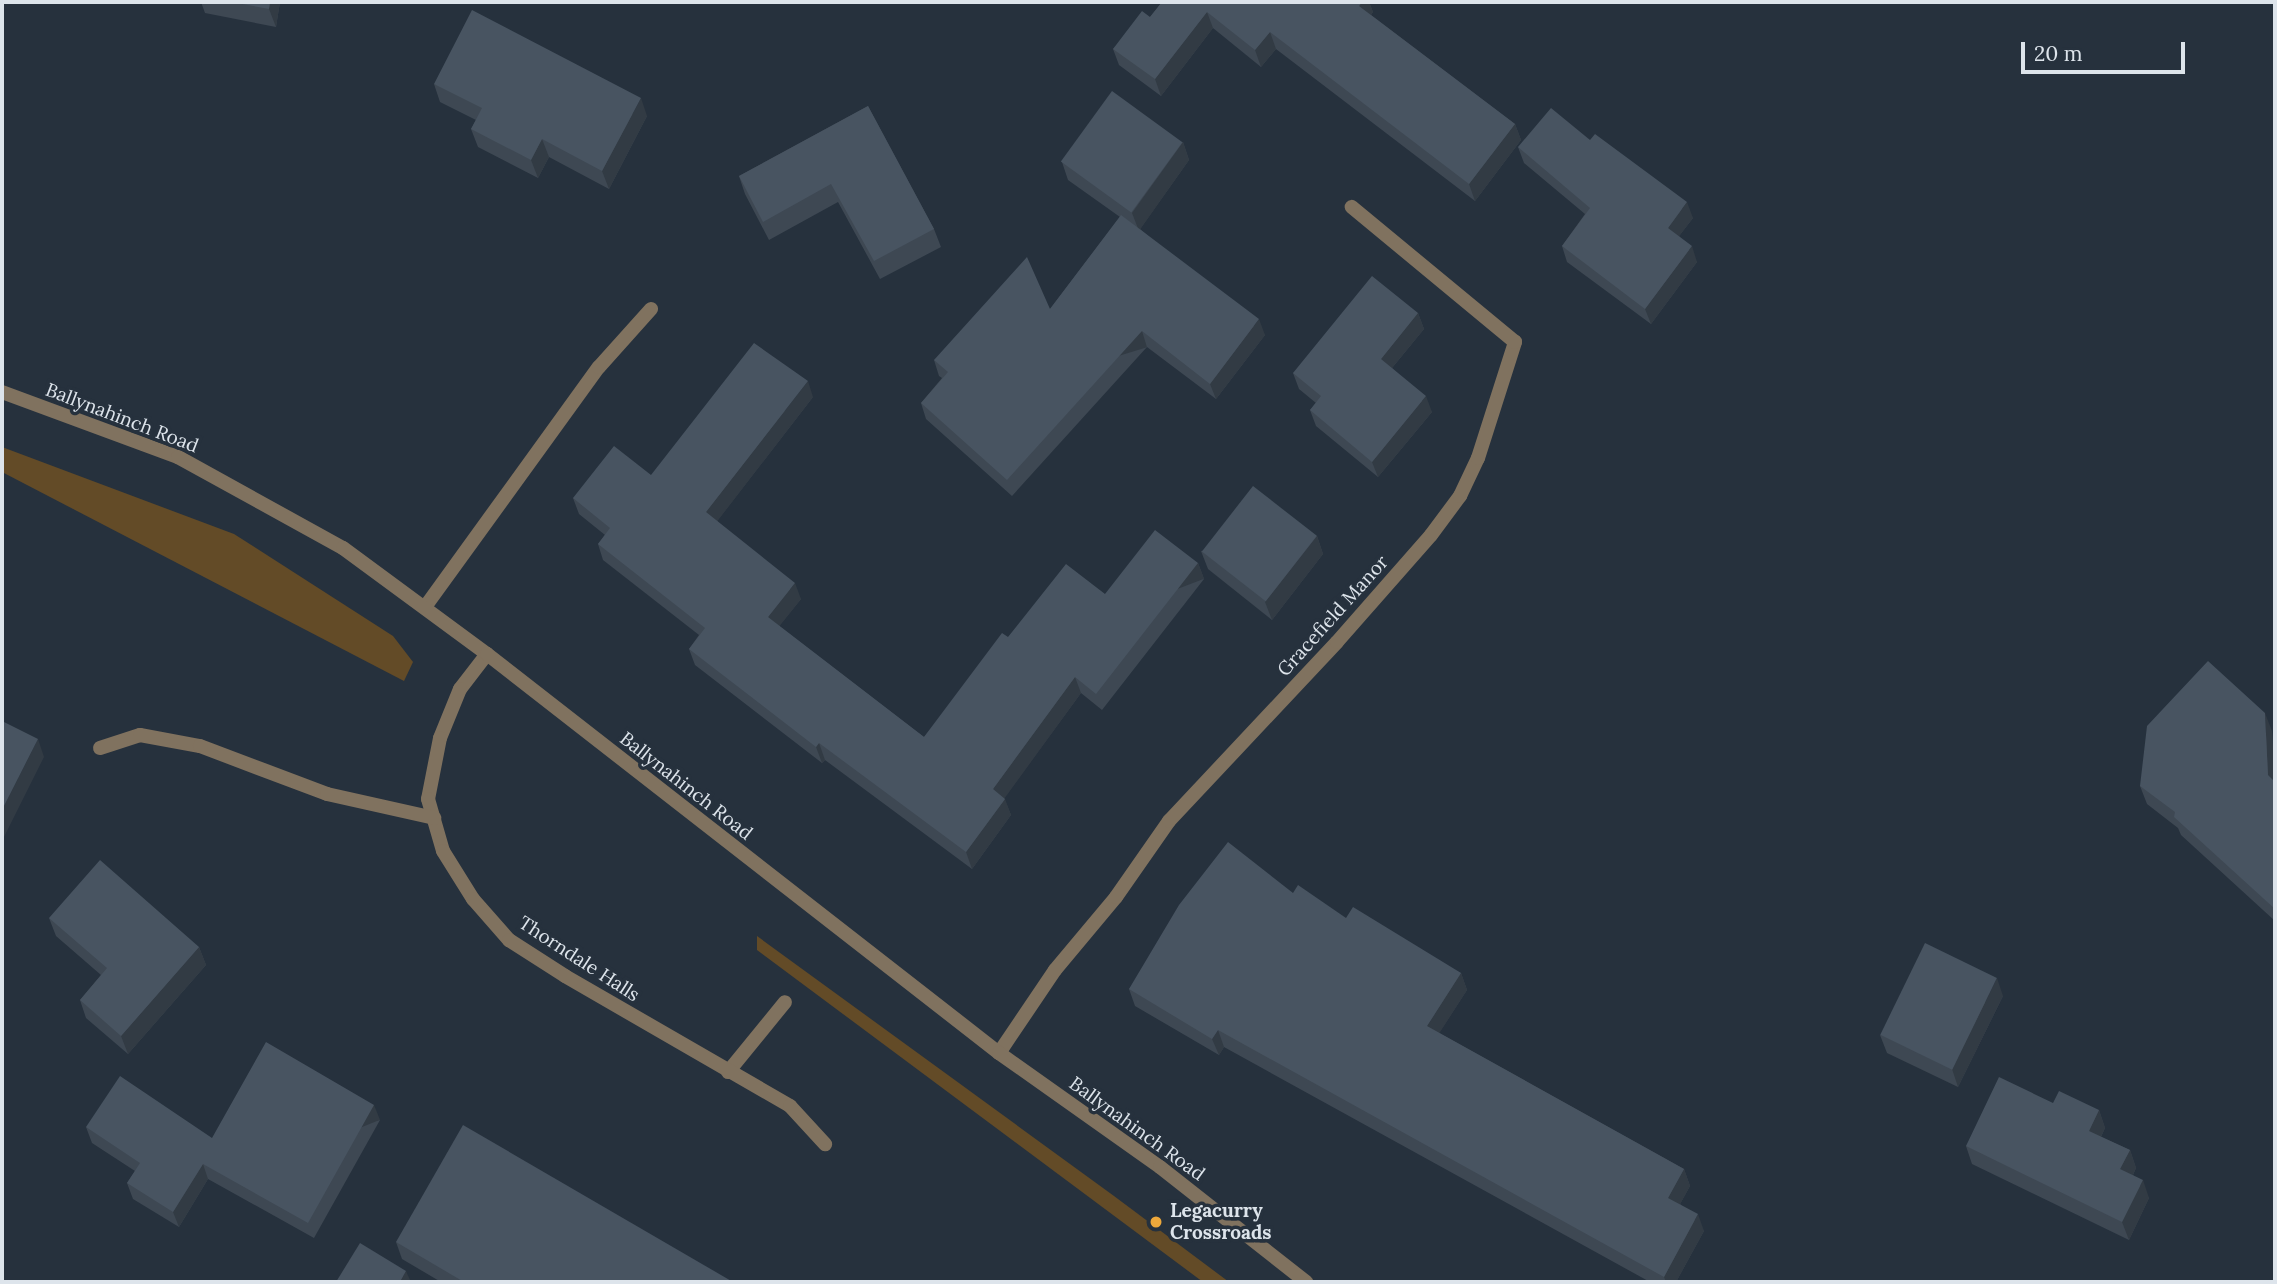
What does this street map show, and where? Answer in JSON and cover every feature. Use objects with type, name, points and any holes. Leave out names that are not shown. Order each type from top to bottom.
[{"type":"street","name":"Gracefield Manor","points":[[999,1053],[1055,970],[1116,897],[1169,821],[1337,642],[1431,535],[1460,496],[1478,458],[1515,342],[1352,207]]},
{"type":"street","points":[[425,607],[599,368],[651,309]]},
{"type":"street","name":"Ballynahinch Road","points":[[2,392],[178,457],[343,548],[487,654],[999,1053],[1160,1167],[1306,1282]]},
{"type":"street","name":"Thorndale Halls","points":[[487,654],[460,689],[440,738],[428,799],[443,851],[474,899],[509,940],[728,1072],[790,1106],[825,1144]]},
{"type":"street","points":[[100,748],[140,735],[200,746],[327,794],[434,818]]},
{"type":"street","points":[[728,1072],[785,1002]]},
{"type":"shaded area","points":[[2,447],[234,534],[393,636],[413,662],[404,681],[2,472]]},
{"type":"shaded area","points":[[757,936],[1229,1282],[1203,1282],[757,950]]},
{"type":"building","points":[[232,2],[270,2],[269,9]]},
{"type":"building","points":[[1162,2],[1362,2],[1359,6],[1515,124],[1469,184],[1270,32],[1255,50],[1207,12],[1155,79],[1113,49],[1142,11],[1150,17]]},
{"type":"building","points":[[472,10],[641,98],[602,171],[542,139],[531,160],[471,129],[482,108],[434,84]]},
{"type":"building","points":[[1112,91],[1182,142],[1131,213],[1061,161]]},
{"type":"building","points":[[868,106],[934,229],[874,261],[831,184],[763,222],[739,176]]},
{"type":"building","points":[[1551,108],[1590,140],[1595,134],[1687,202],[1668,228],[1692,246],[1645,309],[1562,246],[1590,208],[1518,147]]},
{"type":"building","points":[[1121,215],[1259,319],[1210,384],[1142,331],[1007,480],[921,403],[948,372],[934,360],[1027,257],[1050,309]]},
{"type":"building","points":[[1372,276],[1418,313],[1381,359],[1426,396],[1372,462],[1310,410],[1321,396],[1293,373]]},
{"type":"building","points":[[754,343],[808,381],[706,512],[795,583],[768,617],[924,737],[1002,633],[1008,637],[1066,564],[1105,594],[1155,530],[1198,563],[1096,694],[1075,677],[993,789],[1005,799],[966,852],[819,743],[816,747],[689,649],[705,628],[598,544],[610,528],[573,498],[614,446],[651,475]]},
{"type":"building","points":[[1253,486],[1317,536],[1266,601],[1202,551]]},
{"type":"building","points":[[2208,661],[2265,713],[2268,775],[2275,782],[2275,909],[2174,817],[2175,812],[2140,786],[2147,726]]},
{"type":"building","points":[[2,721],[38,739],[2,810]]},
{"type":"building","points":[[1228,842],[1293,893],[1298,885],[1346,918],[1353,907],[1461,973],[1427,1026],[1684,1169],[1668,1198],[1698,1214],[1664,1277],[1218,1030],[1212,1039],[1129,989],[1179,905]]},
{"type":"building","points":[[100,860],[199,947],[121,1036],[80,1000],[107,968],[49,918]]},
{"type":"building","points":[[1925,943],[1997,978],[1952,1070],[1880,1035]]},
{"type":"building","points":[[266,1042],[374,1105],[308,1223],[203,1164],[173,1212],[127,1183],[140,1163],[86,1127],[120,1076],[212,1138]]},
{"type":"building","points":[[1999,1077],[2053,1103],[2059,1091],[2099,1110],[2089,1131],[2130,1150],[2120,1169],[2143,1180],[2122,1222],[1966,1146]]},
{"type":"building","points":[[463,1125],[733,1282],[464,1282],[396,1242]]},
{"type":"building","points":[[360,1243],[406,1271],[400,1282],[336,1282]]},
{"type":"place","name":"Legacurry Crossroads","points":[[1156,1222]]}]
